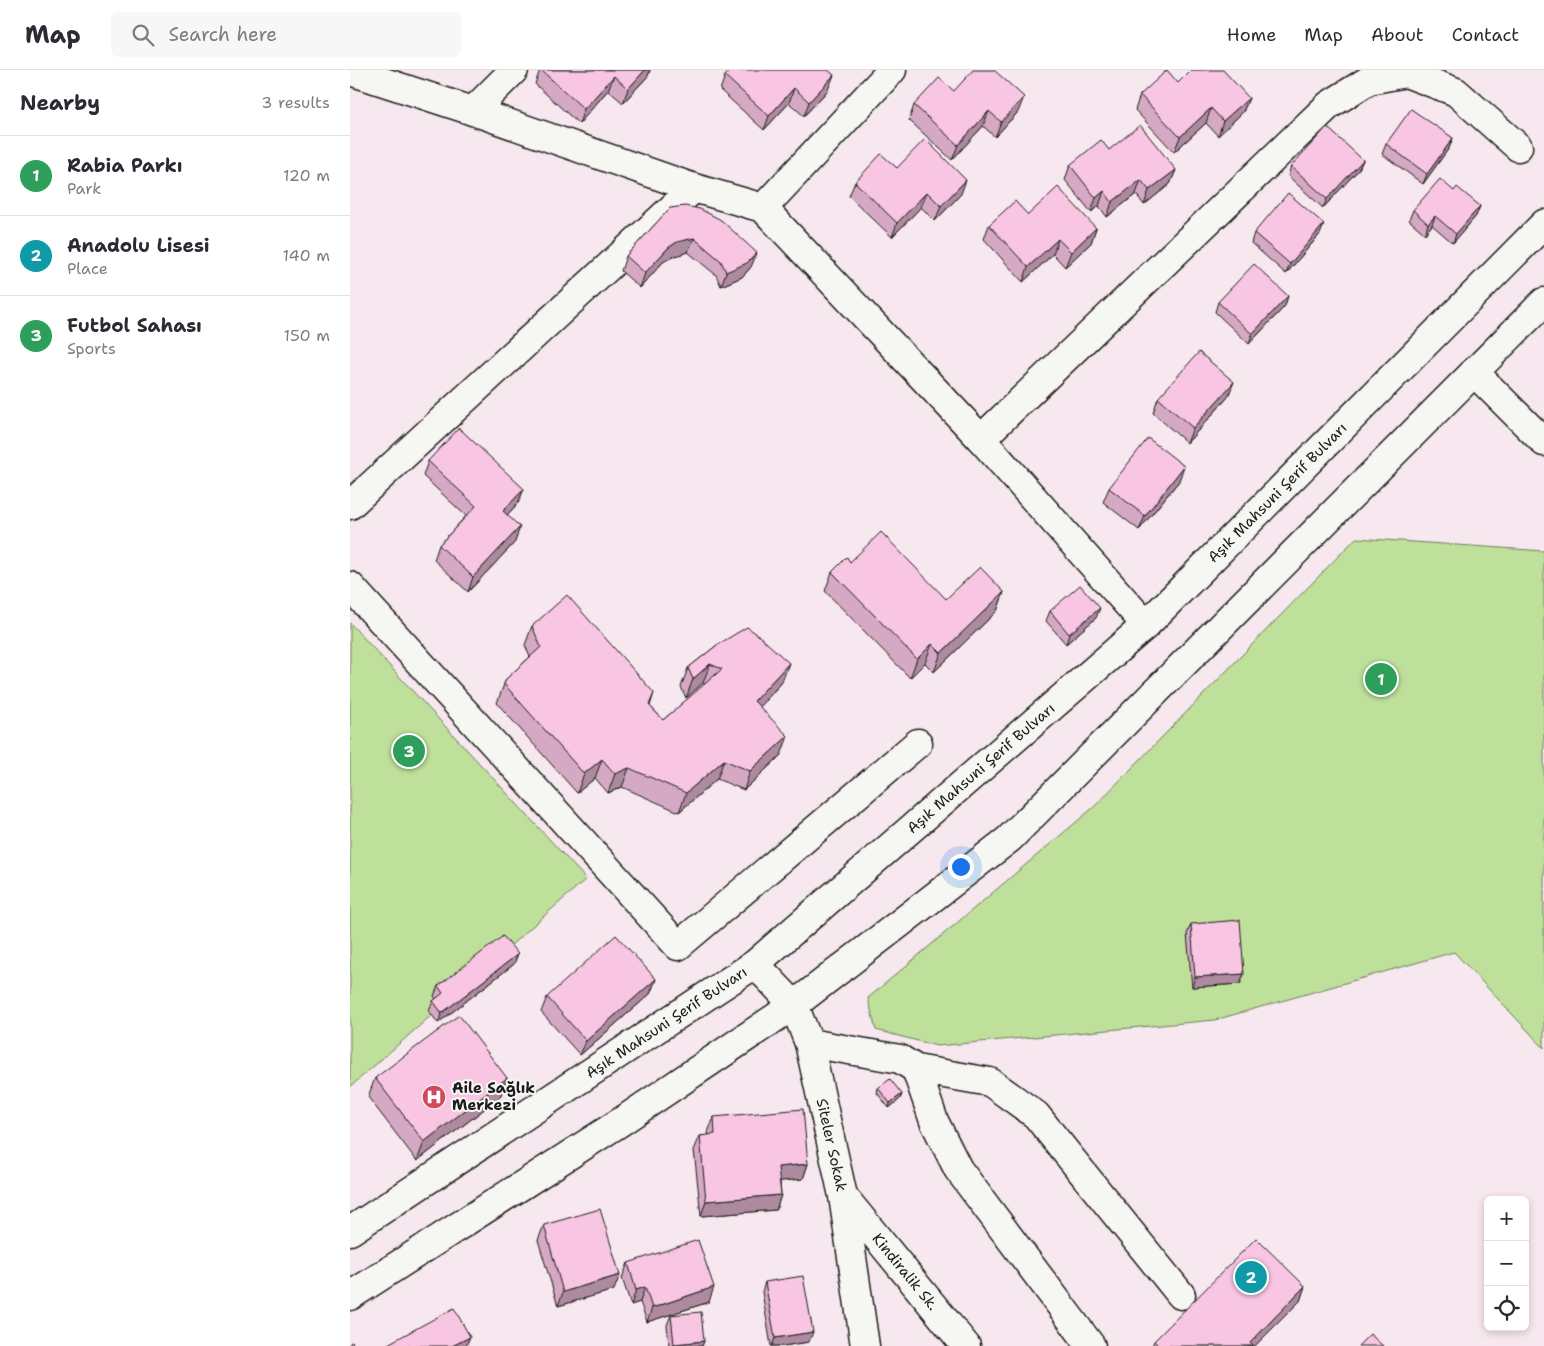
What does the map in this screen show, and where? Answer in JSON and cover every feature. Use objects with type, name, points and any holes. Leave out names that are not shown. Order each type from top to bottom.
[{"type":"street","points":[[473,112],[514,70]]},
{"type":"street","points":[[763,208],[892,70]]},
{"type":"street","points":[[350,71],[694,188],[763,208],[981,438],[1146,624]]},
{"type":"street","points":[[981,438],[1329,105],[1369,80],[1406,73],[1456,92],[1518,147]]},
{"type":"street","points":[[350,505],[694,188]]},
{"type":"street","name":"Aşık Mahsuni Şerif Bulvarı","points":[[350,1231],[755,964],[1146,624],[1544,224]]},
{"type":"street","points":[[350,1296],[622,1121],[794,1005],[1009,839],[1544,302]]},
{"type":"street","points":[[1474,372],[1544,442]]},
{"type":"street","points":[[350,586],[678,946],[918,743]]},
{"type":"street","name":"Siteler Sokak","points":[[755,964],[794,1005],[809,1043],[843,1196],[865,1346]]},
{"type":"street","points":[[809,1043],[900,1059],[916,1069],[990,1082],[1036,1115],[1181,1295]]},
{"type":"street","points":[[916,1069],[934,1121],[958,1169],[1090,1346]]},
{"type":"street","name":"Kindiralik Sk.","points":[[843,1196],[966,1346]]},
{"type":"green space","points":[[1356,538],[1544,551],[1544,1048],[1454,952],[1215,1020],[937,1046],[876,1030],[868,998],[1094,807]]},
{"type":"green space","points":[[350,623],[586,879],[350,1087]]},
{"type":"building","points":[[541,70],[645,70],[628,89],[614,76],[584,109]]},
{"type":"building","points":[[730,70],[828,70],[834,75],[809,102],[794,88],[769,116],[725,76]]},
{"type":"building","points":[[973,70],[994,70],[1024,97],[1001,122],[989,111],[958,145],[914,105],[939,78],[954,91]]},
{"type":"building","points":[[1167,70],[1178,83],[1191,70],[1223,70],[1249,98],[1223,121],[1211,108],[1180,137],[1140,95]]},
{"type":"building","points":[[1411,109],[1453,138],[1427,174],[1386,144]]},
{"type":"building","points":[[1140,125],[1176,170],[1149,190],[1141,180],[1112,202],[1104,191],[1096,198],[1070,165],[1101,140],[1109,150]]},
{"type":"building","points":[[1327,127],[1363,160],[1327,199],[1291,166]]},
{"type":"building","points":[[925,139],[966,180],[941,206],[927,192],[897,223],[855,182],[881,154],[897,168]]},
{"type":"building","points":[[1440,179],[1454,191],[1457,187],[1480,206],[1456,234],[1435,216],[1428,224],[1413,210]]},
{"type":"building","points":[[1058,187],[1096,228],[1071,252],[1058,239],[1028,267],[989,225],[1015,201],[1028,215]]},
{"type":"building","points":[[1288,193],[1324,224],[1290,264],[1254,233]]},
{"type":"building","points":[[685,206],[700,209],[721,220],[757,253],[747,263],[726,272],[721,261],[694,238],[677,242],[668,248],[645,273],[626,256],[670,208]]},
{"type":"building","points":[[1254,264],[1288,296],[1252,334],[1218,302]]},
{"type":"building","points":[[1199,352],[1234,382],[1193,428],[1158,398]]},
{"type":"building","points":[[459,428],[524,489],[503,511],[520,527],[473,577],[439,545],[476,506],[428,461]]},
{"type":"building","points":[[1148,438],[1184,466],[1145,516],[1109,488]]},
{"type":"building","points":[[881,532],[946,599],[980,567],[1004,592],[941,653],[932,644],[917,659],[832,572],[847,557],[850,562]]},
{"type":"building","points":[[1080,585],[1100,608],[1069,634],[1050,611]]},
{"type":"building","points":[[567,595],[654,693],[649,705],[663,720],[722,669],[710,664],[693,679],[688,668],[717,645],[747,627],[789,663],[754,701],[788,736],[750,771],[724,760],[686,793],[629,768],[615,774],[602,759],[584,774],[504,684],[506,679],[541,647],[532,626]]},
{"type":"building","points":[[1240,920],[1244,974],[1195,977],[1191,924]]},
{"type":"building","points":[[616,935],[656,979],[586,1041],[547,997]]},
{"type":"building","points":[[503,936],[518,954],[442,1013],[433,1001],[443,993],[438,986]]},
{"type":"building","name":"Aile Sağlık Merkezi","points":[[459,1015],[507,1078],[424,1142],[375,1078]]},
{"type":"building","points":[[890,1079],[902,1094],[890,1103],[878,1088]]},
{"type":"building","points":[[803,1109],[808,1164],[778,1167],[781,1195],[706,1201],[700,1136],[715,1134],[714,1117]]},
{"type":"building","points":[[600,1209],[620,1275],[563,1292],[544,1225]]},
{"type":"building","points":[[1256,1238],[1305,1286],[1250,1343],[1253,1346],[1159,1346],[1154,1341]]},
{"type":"building","points":[[698,1240],[714,1287],[652,1308],[645,1287],[636,1290],[628,1263]]},
{"type":"building","points":[[803,1276],[813,1332],[775,1338],[765,1282]]},
{"type":"building","points":[[454,1308],[470,1337],[452,1346],[386,1345]]},
{"type":"building","points":[[701,1312],[704,1341],[674,1344],[671,1315]]},
{"type":"building","points":[[1370,1334],[1383,1346],[1358,1346]]},
{"type":"place","name":"Rabia Parkı","points":[[1381,679]]},
{"type":"place","name":"Futbol Sahası","points":[[409,751]]},
{"type":"place","name":"Aile Sağlık Merkezi","points":[[434,1097]]},
{"type":"place","name":"Anadolu Lisesi","points":[[1251,1277]]}]
